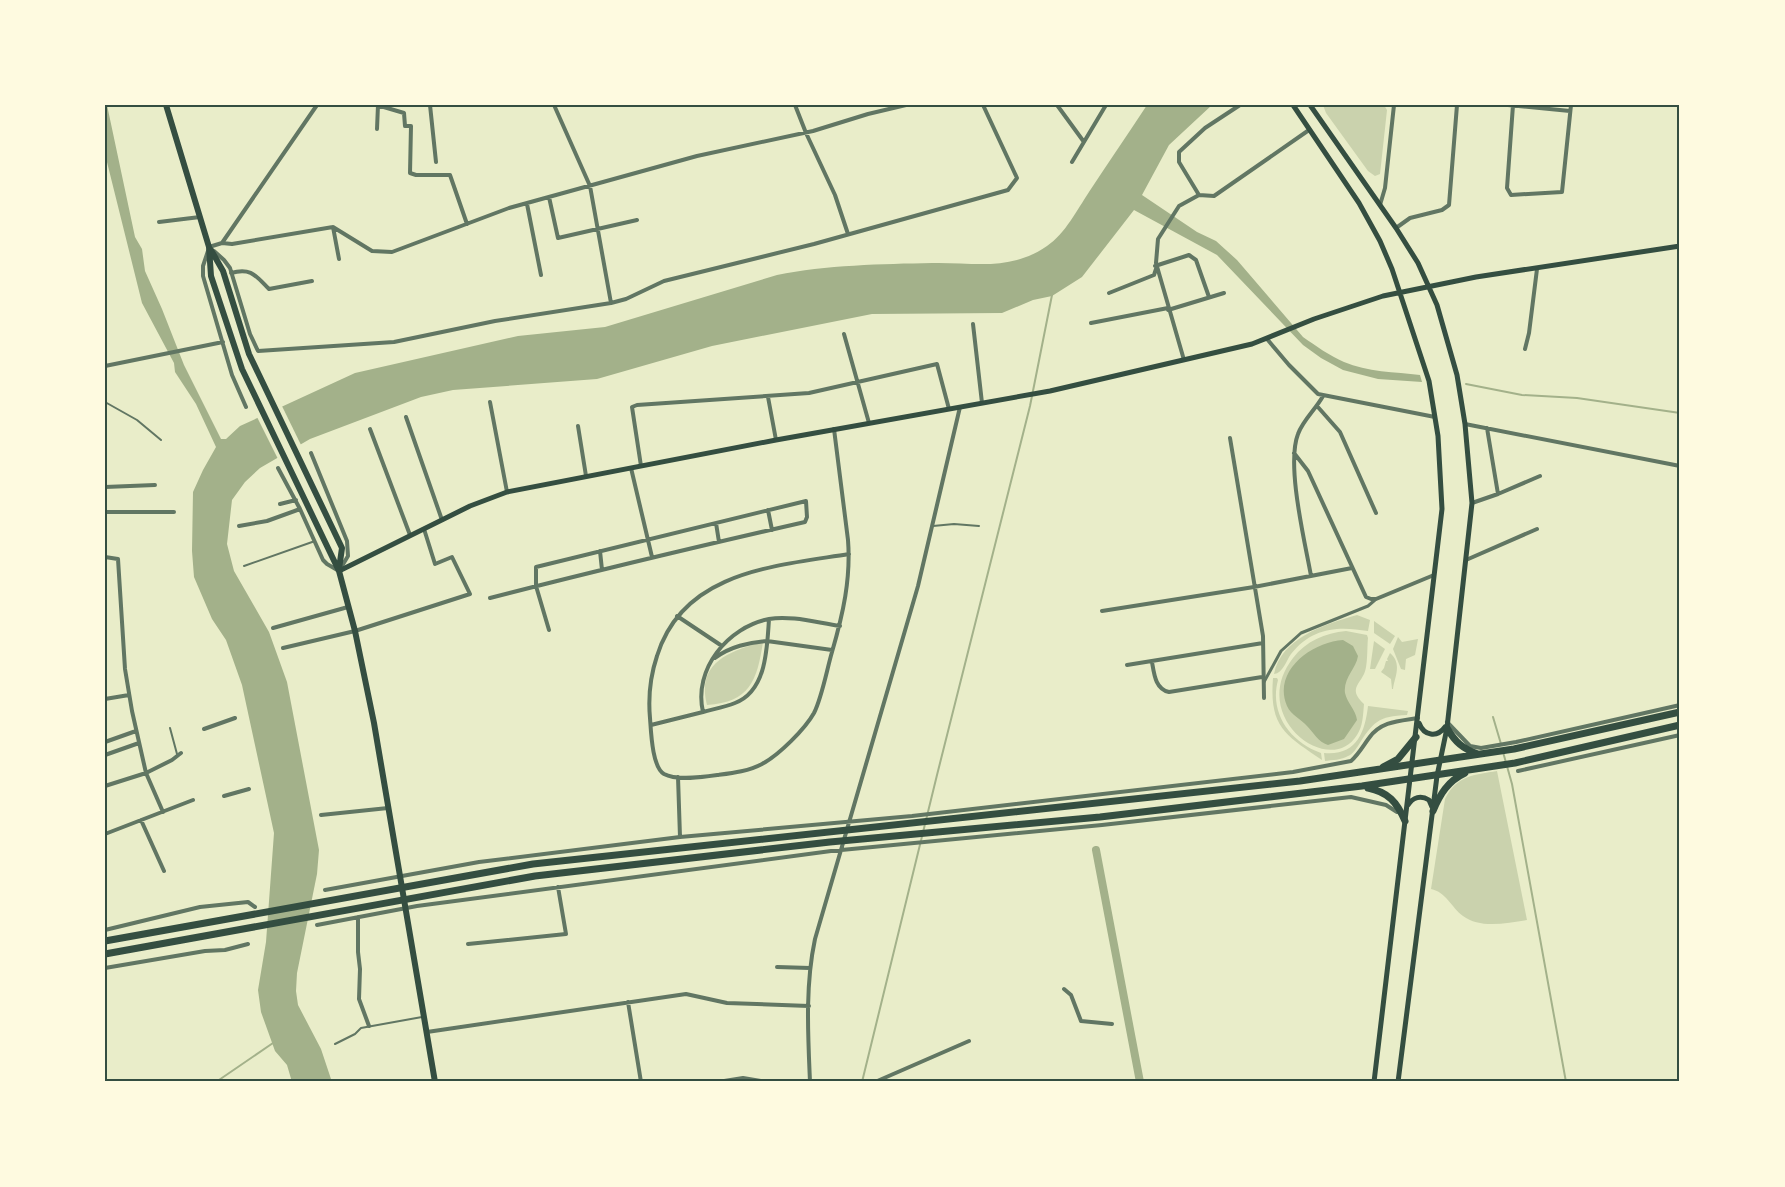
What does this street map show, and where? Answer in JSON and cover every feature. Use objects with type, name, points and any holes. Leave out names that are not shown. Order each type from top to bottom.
[{"type":"highway","points":[[105,941],[533,864],[848,826],[899,825],[1300,781],[1412,766],[1483,754],[1680,712]]},
{"type":"highway","points":[[1447,725],[1455,742],[1483,754]]},
{"type":"highway","points":[[105,954],[232,929],[535,876],[844,841],[1100,817],[1437,776],[1515,763],[1680,725]]},
{"type":"highway","points":[[1371,771],[1398,759],[1416,737]]},
{"type":"highway","points":[[1432,813],[1441,793],[1456,777],[1479,769]]},
{"type":"highway","points":[[1362,786],[1390,796],[1399,807],[1405,821]]},
{"type":"main road","points":[[166,105],[209,247],[211,276],[242,369],[339,571],[355,631],[374,723],[435,1082]]},
{"type":"main road","points":[[1293,105],[1359,203],[1380,241],[1392,269],[1429,381],[1436,417],[1442,509],[1374,1082]]},
{"type":"main road","points":[[1310,105],[1396,228],[1430,286],[1457,375],[1465,424],[1472,503],[1447,725],[1437,776],[1398,1082]]},
{"type":"main road","points":[[339,571],[424,528],[488,498],[507,492],[834,429],[1050,391],[1252,344],[1368,300],[1476,277],[1680,246]]},
{"type":"main road","points":[[209,247],[223,271],[249,354],[342,548],[339,571]]},
{"type":"main road","points":[[1419,718],[1420,727],[1431,735],[1440,733],[1447,725]]},
{"type":"main road","points":[[1407,810],[1413,799],[1421,797],[1431,803],[1432,813]]},
{"type":"street","points":[[222,243],[317,105]]},
{"type":"street","points":[[377,129],[378,105],[404,113],[405,126],[411,126],[410,173],[450,175],[467,224]]},
{"type":"street","points":[[430,105],[436,162]]},
{"type":"street","points":[[554,105],[590,186],[611,303]]},
{"type":"street","points":[[795,105],[831,186],[848,234]]},
{"type":"street","points":[[209,247],[222,243],[232,244],[333,227],[372,251],[392,252],[549,197],[697,156],[806,133],[906,105]]},
{"type":"street","points":[[209,247],[224,260],[231,273],[250,334],[258,351],[393,342],[495,321],[611,303],[626,299],[664,281],[1008,190],[1017,178],[983,105]]},
{"type":"street","points":[[1057,105],[1084,142]]},
{"type":"street","points":[[1072,162],[1106,105]]},
{"type":"street","points":[[1199,195],[1179,162],[1179,152],[1205,128],[1240,105]]},
{"type":"street","points":[[1380,205],[1386,188],[1394,105]]},
{"type":"street","points":[[1396,228],[1410,218],[1442,210],[1449,205],[1457,105]]},
{"type":"street","points":[[1508,105],[1570,111]]},
{"type":"street","points":[[1513,105],[1507,188],[1511,195],[1562,192],[1570,105]]},
{"type":"street","points":[[1109,293],[1154,275],[1158,239],[1179,206],[1199,195],[1214,196],[1310,130]]},
{"type":"street","points":[[549,197],[558,238],[638,220]]},
{"type":"street","points":[[527,204],[541,275]]},
{"type":"street","points":[[159,222],[200,217]]},
{"type":"street","points":[[333,227],[339,259]]},
{"type":"street","points":[[209,247],[203,266],[203,276],[232,375],[246,407]]},
{"type":"street","points":[[1156,267],[1189,255],[1196,260],[1209,297]]},
{"type":"street","points":[[1156,267],[1184,361]]},
{"type":"street","points":[[1525,350],[1537,269]]},
{"type":"street","points":[[231,273],[240,270],[252,272],[269,289],[312,280]]},
{"type":"street","points":[[1091,323],[1168,309],[1224,292]]},
{"type":"street","points":[[973,324],[982,403]]},
{"type":"street","points":[[844,334],[869,423]]},
{"type":"street","points":[[1267,339],[1310,388],[1323,396],[1436,417]]},
{"type":"street","points":[[105,366],[223,342]]},
{"type":"street","points":[[641,466],[632,407],[809,393],[937,364],[949,410]]},
{"type":"street","points":[[1311,576],[1294,476],[1293,453],[1300,429],[1323,396]]},
{"type":"street","points":[[768,397],[776,440]]},
{"type":"street","points":[[490,402],[507,492]]},
{"type":"street","points":[[1317,406],[1340,432],[1376,513]]},
{"type":"street","points":[[796,1082],[810,1082],[810,968],[815,939],[915,597],[960,407]]},
{"type":"street","points":[[406,417],[442,520]]},
{"type":"street","points":[[1465,424],[1680,466]]},
{"type":"street","points":[[578,426],[586,476]]},
{"type":"street","points":[[1487,428],[1498,494]]},
{"type":"street","points":[[370,429],[410,536]]},
{"type":"street","points":[[834,429],[849,554],[849,582],[840,626],[814,713],[796,735],[773,757],[762,764],[731,773],[678,777],[661,772],[656,764],[649,680],[662,639],[677,616],[709,589],[729,579],[775,567],[849,554]]},
{"type":"street","points":[[1230,438],[1263,643],[1263,698]]},
{"type":"street","points":[[278,468],[327,564],[339,571],[348,556],[347,541],[311,453]]},
{"type":"street","points":[[1293,453],[1308,471],[1366,597],[1376,599]]},
{"type":"street","points":[[631,467],[652,557]]},
{"type":"street","points":[[1472,503],[1540,476]]},
{"type":"street","points":[[105,487],[155,485]]},
{"type":"street","points":[[280,504],[296,500]]},
{"type":"street","points":[[490,598],[536,586],[652,557],[805,522],[806,501],[536,567],[536,586],[549,630]]},
{"type":"street","points":[[239,526],[267,521],[300,509]]},
{"type":"street","points":[[768,510],[772,530]]},
{"type":"street","points":[[105,512],[174,512]]},
{"type":"street","points":[[716,523],[719,542]]},
{"type":"street","points":[[283,648],[355,631],[470,594],[452,557],[435,564],[424,528]]},
{"type":"street","points":[[1465,560],[1537,529]]},
{"type":"street","points":[[600,551],[602,570]]},
{"type":"street","points":[[105,557],[118,559],[125,669],[129,695],[146,773],[162,812]]},
{"type":"street","points":[[1102,611],[1254,587],[1352,568]]},
{"type":"street","points":[[1263,685],[1281,651],[1301,633],[1368,606],[1376,599],[1434,575]]},
{"type":"street","points":[[273,628],[348,607]]},
{"type":"street","points":[[677,616],[723,646]]},
{"type":"street","points":[[703,712],[700,698],[701,687],[710,663],[723,646],[746,627],[781,619],[840,626]]},
{"type":"street","points":[[651,725],[737,703],[746,696],[754,687],[764,668],[769,620]]},
{"type":"street","points":[[710,663],[722,653],[741,646],[767,641],[832,650]]},
{"type":"street","points":[[1126,665],[1263,643]]},
{"type":"street","points":[[1152,662],[1158,685],[1164,692],[1262,677]]},
{"type":"street","points":[[105,699],[129,695]]},
{"type":"street","points":[[1447,725],[1470,746],[1481,748],[1506,744],[1516,746],[1680,705]]},
{"type":"street","points":[[204,729],[235,718]]},
{"type":"street","points":[[325,890],[479,862],[680,837],[848,826],[912,816],[1293,772],[1351,761],[1376,729],[1392,722],[1419,718]]},
{"type":"street","points":[[105,742],[136,731]]},
{"type":"street","points":[[1655,731],[1657,740]]},
{"type":"street","points":[[1518,771],[1680,735]]},
{"type":"street","points":[[105,755],[139,743]]},
{"type":"street","points":[[105,786],[146,773],[179,754]]},
{"type":"street","points":[[1293,772],[1300,781]]},
{"type":"street","points":[[678,777],[680,837]]},
{"type":"street","points":[[224,796],[249,789]]},
{"type":"street","points":[[317,925],[406,908],[841,850],[1102,825],[1351,797],[1395,809],[1405,821]]},
{"type":"street","points":[[105,834],[193,800]]},
{"type":"street","points":[[321,815],[388,808]]},
{"type":"street","points":[[141,820],[164,871]]},
{"type":"street","points":[[468,944],[566,934],[558,887]]},
{"type":"street","points":[[105,930],[200,907],[248,902],[255,907]]},
{"type":"street","points":[[358,917],[359,999],[369,1026]]},
{"type":"street","points":[[105,968],[205,951],[225,950],[248,944]]},
{"type":"street","points":[[777,967],[810,968]]},
{"type":"street","points":[[1064,989],[1071,995],[1081,1021],[1112,1024]]},
{"type":"street","points":[[427,1032],[686,994],[727,1003],[809,1006]]},
{"type":"street","points":[[628,1002],[641,1082]]},
{"type":"street","points":[[875,1082],[969,1041]]},
{"type":"street","points":[[718,1082],[742,1078],[766,1082]]},
{"type":"lane","points":[[105,402],[137,420],[161,440]]},
{"type":"lane","points":[[933,526],[954,524],[979,526]]},
{"type":"lane","points":[[244,566],[315,542]]},
{"type":"lane","points":[[170,728],[179,754]]},
{"type":"lane","points":[[335,1044],[355,1034],[361,1028],[424,1016]]},
{"type":"shaded area","points":[[105,105],[107,105],[135,237],[142,249],[145,271],[184,365],[221,439],[226,439],[240,426],[355,373],[518,336],[605,327],[777,275],[854,266],[1005,263],[1033,254],[1047,246],[1065,228],[1147,105],[1212,105],[1169,145],[1142,195],[1197,232],[1216,241],[1237,260],[1303,337],[1339,360],[1362,368],[1420,375],[1422,382],[1378,379],[1343,370],[1321,358],[1303,345],[1217,255],[1134,210],[1082,277],[1052,296],[1033,300],[1002,313],[872,314],[712,346],[597,379],[453,390],[421,397],[310,439],[260,468],[245,482],[232,500],[227,544],[234,571],[269,632],[287,682],[319,850],[317,874],[297,973],[296,991],[298,1005],[321,1049],[332,1082],[292,1082],[287,1065],[275,1051],[261,1012],[258,990],[266,942],[274,833],[242,685],[226,640],[212,619],[194,577],[193,492],[216,447],[196,404],[175,372],[174,363],[142,303],[105,154]]},
{"type":"shaded area","points":[[1323,105],[1384,105],[1387,110],[1380,174],[1375,176],[1368,171],[1326,113]]},
{"type":"shaded area","points":[[1357,615],[1370,620],[1368,631],[1326,630],[1308,638],[1291,654],[1282,669],[1274,674],[1278,661],[1285,651],[1306,634]]},
{"type":"shaded area","points":[[1374,621],[1395,636],[1390,644],[1374,633]]},
{"type":"shaded area","points":[[1346,631],[1367,635],[1368,638],[1365,671],[1356,688],[1359,699],[1364,704],[1362,720],[1357,735],[1345,747],[1329,750],[1313,746],[1298,735],[1286,720],[1280,701],[1281,680],[1293,658],[1304,647],[1323,636]]},
{"type":"shaded area","points":[[1398,637],[1402,642],[1418,639],[1415,655],[1406,659],[1405,670],[1401,669],[1393,649]]},
{"type":"shaded area","points":[[1343,640],[1353,646],[1358,656],[1345,688],[1346,697],[1357,720],[1344,739],[1328,745],[1319,740],[1289,709],[1284,693],[1285,681],[1290,670],[1308,653],[1319,646]]},
{"type":"shaded area","points":[[1374,641],[1385,649],[1375,669],[1370,669]]},
{"type":"shaded area","points":[[763,642],[758,668],[749,687],[733,699],[707,705],[706,679],[718,661],[738,650]]},
{"type":"shaded area","points":[[1390,653],[1397,666],[1393,689],[1391,679],[1381,672]]},
{"type":"shaded area","points":[[1273,678],[1278,680],[1277,704],[1284,725],[1300,742],[1321,753],[1322,760],[1290,736],[1277,719],[1272,695]]},
{"type":"shaded area","points":[[1368,706],[1408,711],[1407,715],[1389,717],[1377,722],[1350,755],[1325,761],[1324,753],[1344,751],[1357,741],[1364,725]]},
{"type":"shaded area","points":[[1497,771],[1527,920],[1485,924],[1463,916],[1445,896],[1431,889],[1445,799],[1455,785],[1467,777]]},
{"type":"pier","points":[[281,404],[302,447],[279,461],[256,415]]},
{"type":"waterway","points":[[862,1082],[1030,406],[1052,295]]},
{"type":"waterway","points":[[1466,384],[1522,395],[1577,398],[1680,413]]},
{"type":"waterway","points":[[1493,717],[1501,744]]},
{"type":"waterway","points":[[1503,752],[1512,784],[1566,1082]]},
{"type":"waterway","points":[[1096,850],[1140,1082]]},
{"type":"waterway","points":[[216,1082],[273,1043]]}]
